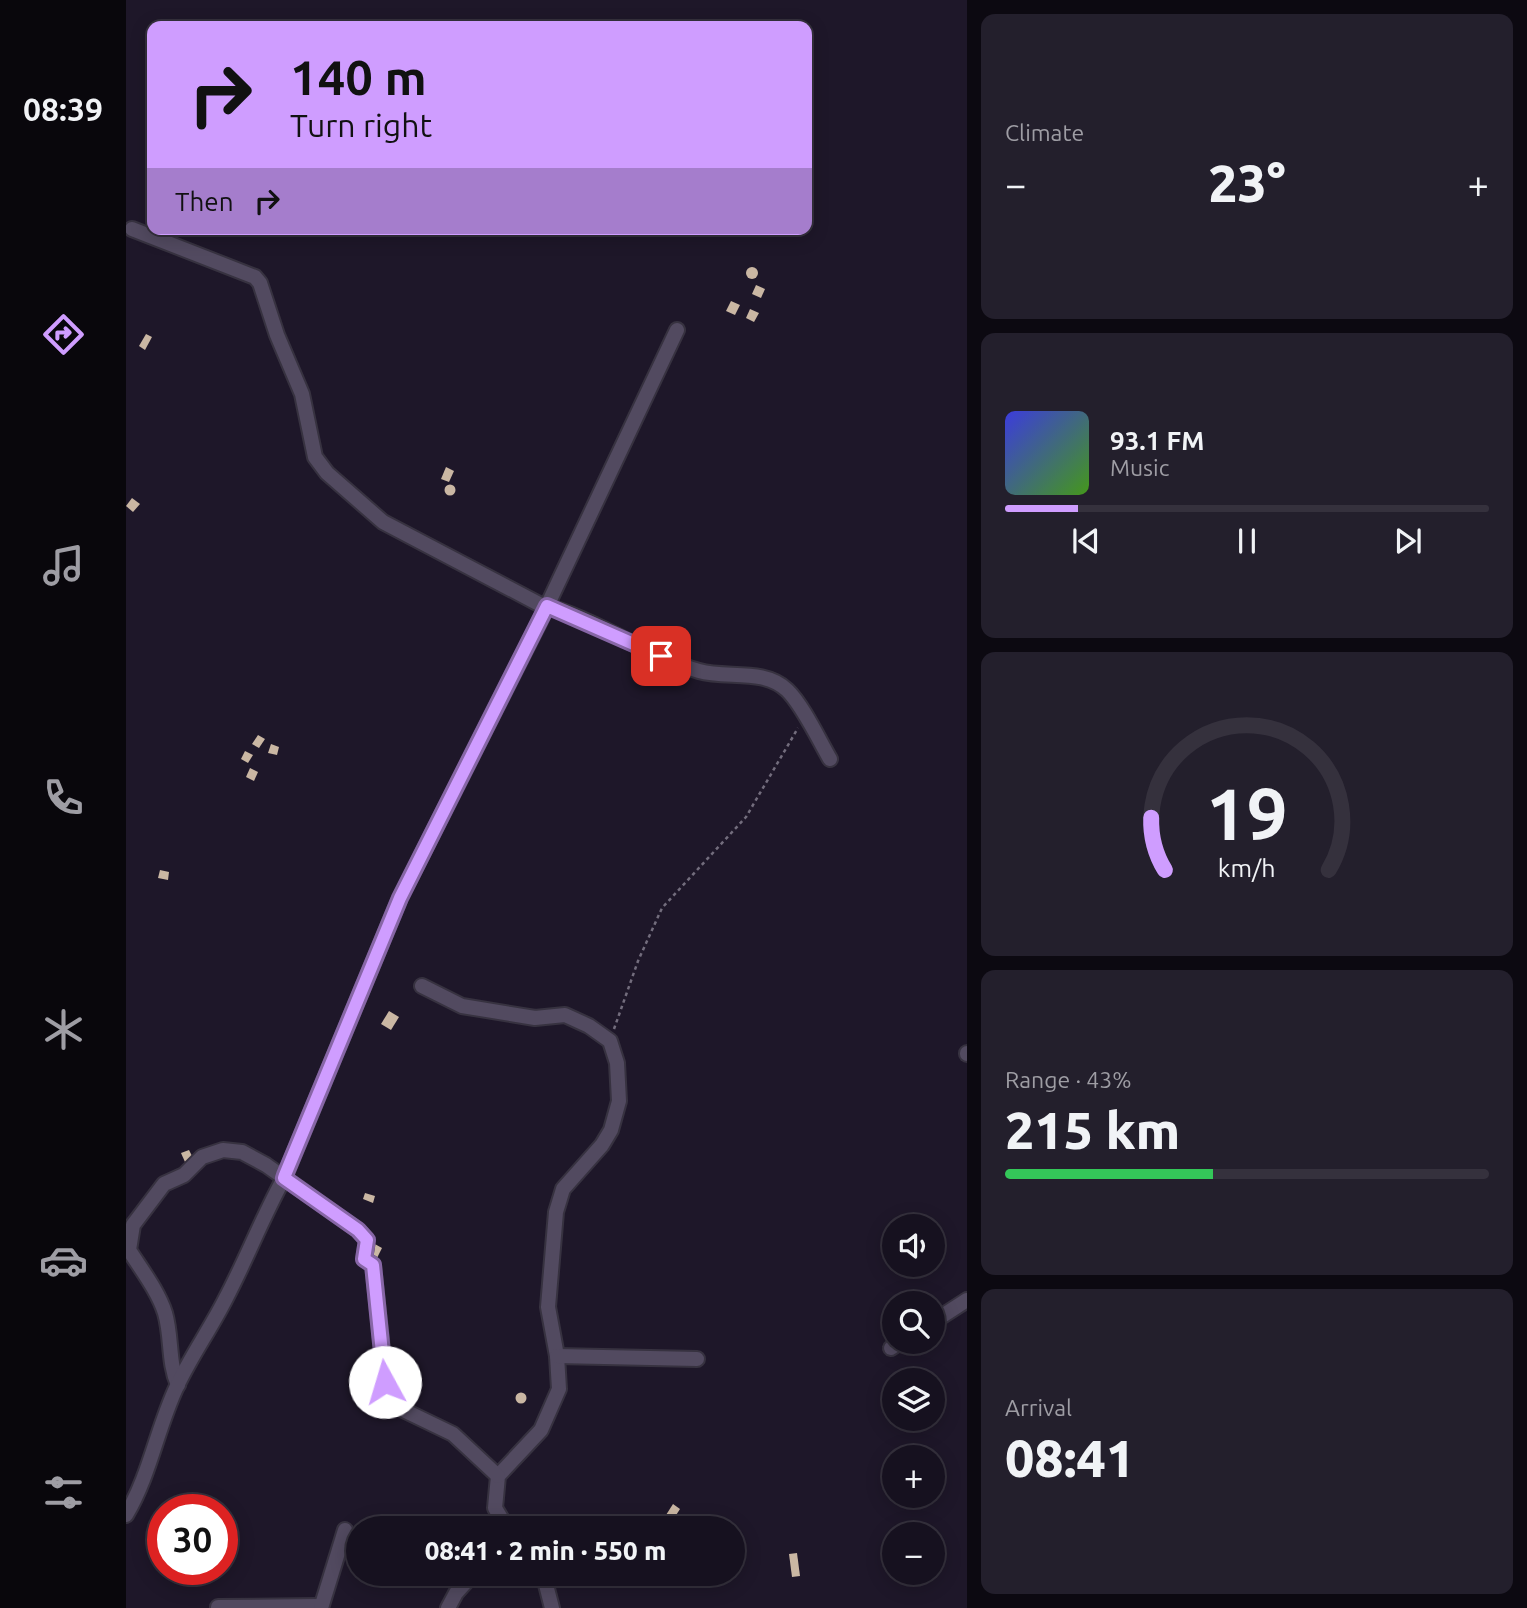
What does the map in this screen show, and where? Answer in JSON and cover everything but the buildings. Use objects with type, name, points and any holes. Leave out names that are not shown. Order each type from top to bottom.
[{"type":"street","points":[[132,229],[147,235]]},
{"type":"street","points":[[147,235],[255,277],[260,283],[277,335],[302,394],[315,457],[327,473],[383,522],[539,604],[700,671],[762,677],[787,690],[830,759]]},
{"type":"street","points":[[126,1515],[141,1489],[154,1444],[178,1384],[228,1296],[263,1215],[284,1178],[400,898],[547,606],[677,330]]},
{"type":"street","points":[[422,986],[463,1006],[535,1018],[565,1015],[589,1026],[610,1041],[617,1063],[618,1101],[611,1130],[563,1189],[556,1212],[548,1307],[557,1356],[559,1389],[541,1430],[498,1476],[495,1508],[500,1516]]},
{"type":"street","points":[[178,1384],[172,1372],[169,1330],[164,1310],[129,1250],[133,1225],[164,1184],[184,1175],[201,1157],[223,1150],[242,1152],[267,1165],[358,1230],[367,1240],[364,1259],[373,1265],[387,1395],[396,1406],[453,1434],[498,1476]]},
{"type":"street","points":[[945,1314],[967,1298]]},
{"type":"street","points":[[557,1356],[697,1359]]},
{"type":"street","points":[[218,1607],[321,1607],[345,1530]]},
{"type":"street","points":[[448,1608],[463,1586]]},
{"type":"street","points":[[546,1586],[552,1608]]},
{"type":"path","points":[[610,1041],[638,961],[663,908],[746,817],[805,716]]},
{"type":"route","points":[[385,1382],[373,1265],[364,1259],[367,1240],[358,1230],[284,1178],[285,1175],[400,898],[547,606],[661,656]]}]
